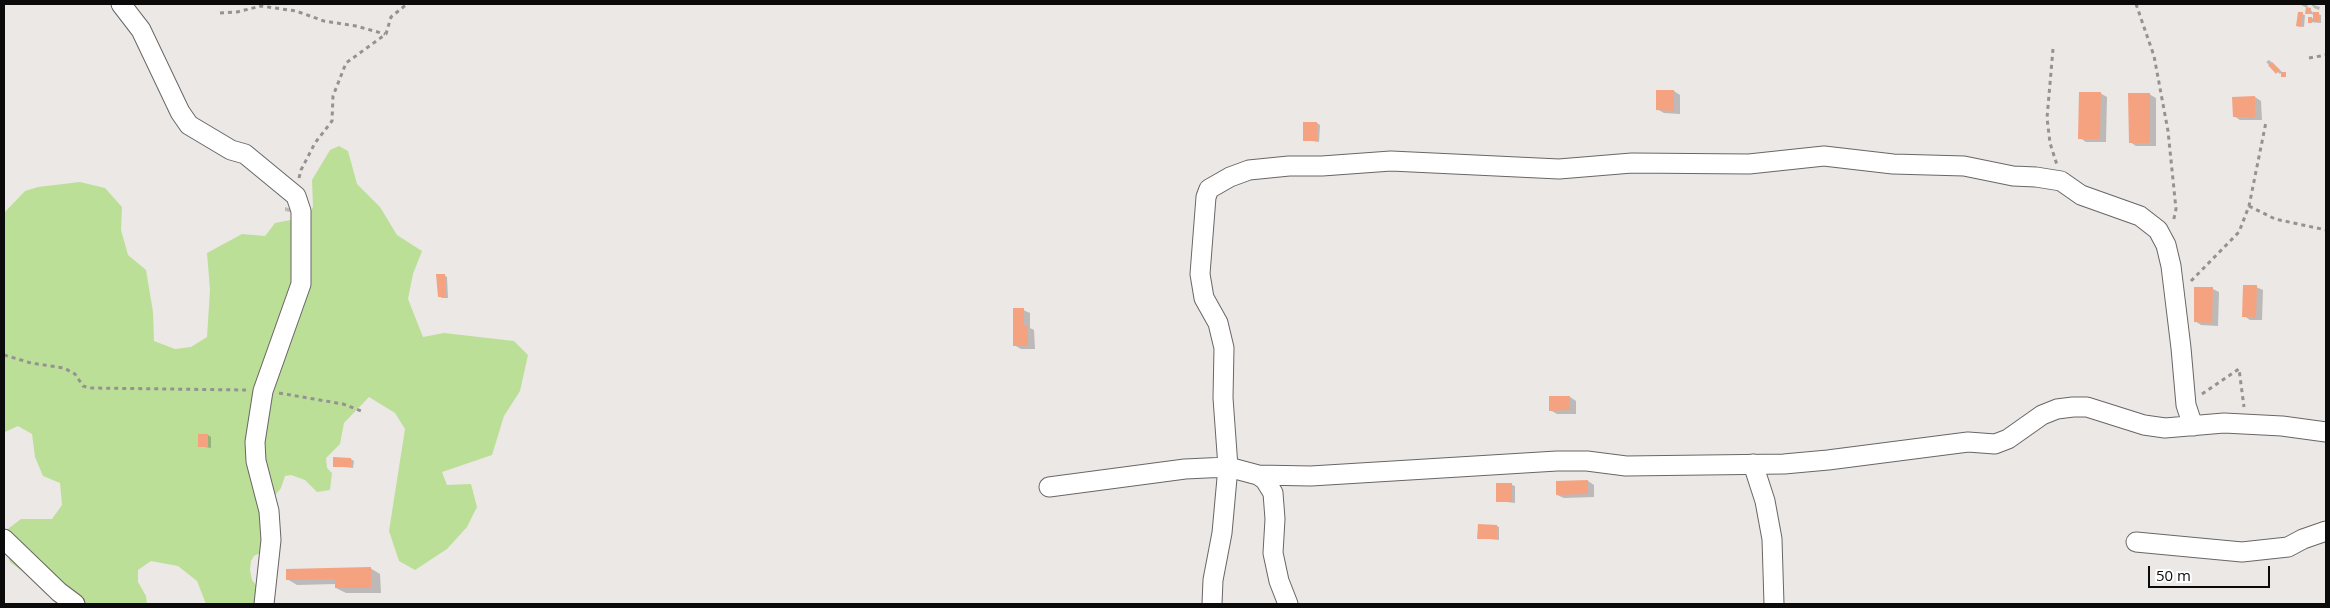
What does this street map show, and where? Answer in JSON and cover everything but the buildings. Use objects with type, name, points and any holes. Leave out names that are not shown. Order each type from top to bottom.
[{"type":"street","points":[[121,4],[141,30],[180,112],[189,125],[205,136],[245,154],[296,196],[301,211],[301,284],[264,391],[255,442],[256,461],[269,511],[271,540],[264,604]]},
{"type":"street","points":[[1212,604],[1213,580],[1222,533],[1228,467],[1224,398],[1224,348],[1218,323],[1204,298],[1200,274],[1206,197],[1209,189],[1230,177],[1249,170],[1391,161],[1559,169],[1632,164],[1749,164],[1824,156],[1893,164],[1964,166],[2013,176],[2061,181],[2081,194],[2140,216],[2158,230],[2166,245],[2171,266],[2182,348],[2186,405],[2193,426]]},
{"type":"street","points":[[1049,487],[1185,469],[1228,467],[1258,475],[1310,476],[1587,461],[1626,466],[1754,464],[1828,460],[1968,442],[1995,444],[2008,440],[2030,422],[2042,416],[2058,409],[2073,407],[2087,407],[2144,425],[2165,428],[2224,423],[2282,426],[2326,432]]},
{"type":"street","points":[[1754,464],[1765,501],[1772,539],[1774,604]]},
{"type":"street","points":[[1258,475],[1265,480],[1273,493],[1275,519],[1273,553],[1279,581],[1288,604]]},
{"type":"street","points":[[2136,542],[2242,552],[2288,547],[2303,539],[2326,532]]},
{"type":"street","points":[[4,539],[59,592],[76,604]]},
{"type":"path","points":[[296,196],[300,170],[315,143],[332,121],[333,96],[346,63],[386,34],[391,17],[407,4]]},
{"type":"path","points":[[2136,4],[2154,56],[2168,131],[2176,209],[2166,245]]},
{"type":"path","points":[[220,13],[237,12],[262,6],[296,10],[324,22],[356,26],[386,34]]},
{"type":"path","points":[[2053,49],[2047,118],[2050,144],[2061,181]]},
{"type":"path","points":[[2309,58],[2326,55]]},
{"type":"path","points":[[2174,298],[2238,232],[2249,206],[2266,122]]},
{"type":"path","points":[[2249,206],[2275,219],[2326,230]]},
{"type":"path","points":[[4,355],[30,363],[64,368],[75,374],[83,386],[90,388],[264,391],[343,404],[364,412]]},
{"type":"path","points":[[2186,405],[2239,369],[2244,404],[2241,425]]},
{"type":"green space","points":[[339,146],[348,151],[357,184],[380,207],[397,235],[422,251],[413,274],[408,299],[423,337],[444,333],[514,341],[528,355],[520,391],[504,416],[492,455],[442,472],[447,485],[471,484],[477,507],[467,527],[447,549],[415,570],[399,561],[389,531],[405,429],[395,413],[369,397],[344,423],[340,444],[326,458],[327,468],[332,473],[330,490],[317,492],[305,480],[291,475],[285,476],[281,488],[274,497],[260,553],[254,556],[251,561],[250,570],[259,596],[259,604],[206,604],[197,581],[178,566],[151,561],[138,570],[138,582],[146,596],[147,604],[65,604],[10,562],[4,544],[4,532],[21,519],[52,519],[62,505],[60,483],[43,476],[35,457],[32,434],[18,426],[5,432],[4,438],[4,213],[25,191],[38,187],[80,182],[105,188],[122,207],[121,230],[128,255],[146,270],[153,312],[154,341],[175,349],[191,347],[207,337],[210,290],[207,253],[242,234],[265,236],[275,223],[306,217],[313,207],[312,180],[330,150]]}]
